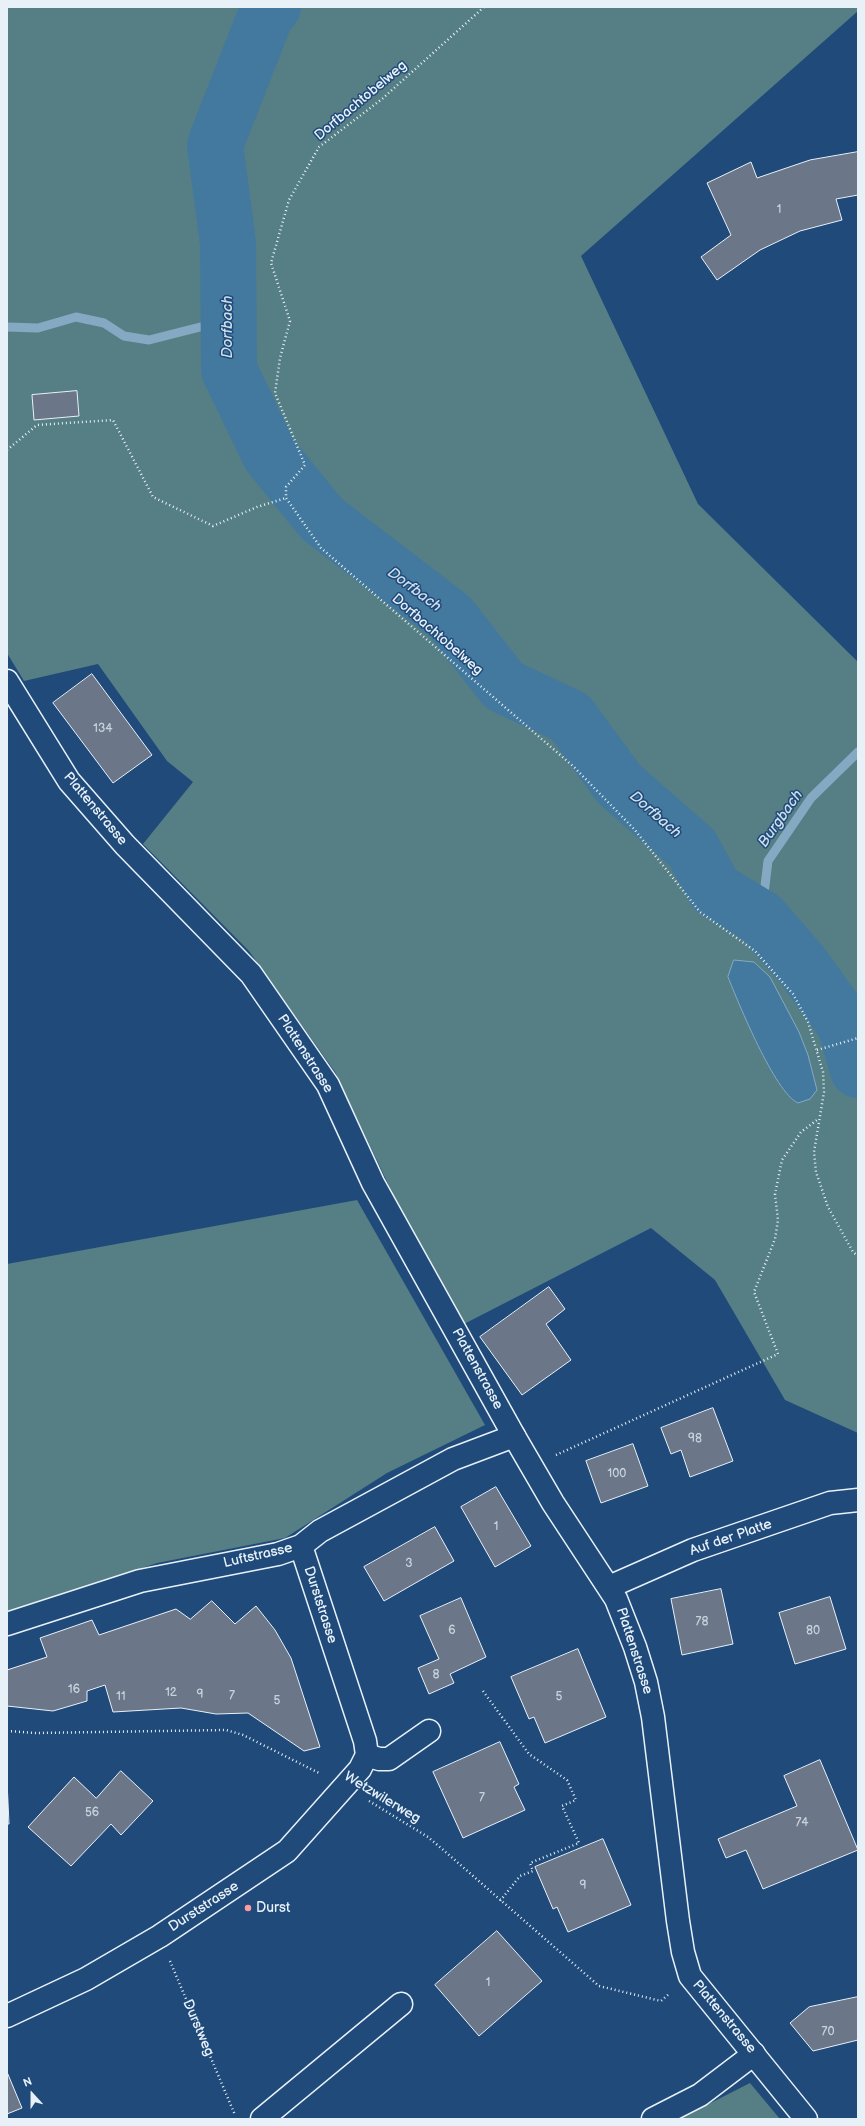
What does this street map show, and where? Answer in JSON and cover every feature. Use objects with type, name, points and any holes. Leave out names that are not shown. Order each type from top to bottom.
[{"type":"street","name":"Plattenstrasse","points":[[7,681],[70,781],[124,845],[251,974],[328,1085],[373,1183],[514,1436],[531,1466],[609,1587],[616,1600],[635,1647],[646,1682],[653,1717],[682,1946],[690,1976],[806,2119]]},
{"type":"street","name":"Luftstrasse","points":[[7,1624],[140,1581],[278,1554],[301,1546],[320,1531],[453,1459],[514,1436]]},
{"type":"street","name":"Auf der Platte","points":[[609,1587],[693,1550],[830,1503],[858,1500]]},
{"type":"street","name":"Durststrasse","points":[[7,2016],[86,1979],[160,1936],[287,1851],[346,1787],[360,1769],[367,1755],[364,1741],[301,1546]]},
{"type":"street","points":[[367,1755],[379,1759],[389,1759],[429,1730]]},
{"type":"street","points":[[262,2119],[401,2004]]},
{"type":"street","points":[[653,2119],[700,2095],[754,2054]]},
{"type":"path","name":"Dorfbachtobelweg","points":[[484,7],[382,99],[319,147],[288,200],[271,263],[290,321],[280,358],[275,393],[305,465],[286,487],[286,498],[321,548],[574,767],[634,828],[700,912],[755,951],[793,994],[808,1022],[823,1072],[824,1092],[818,1120],[814,1152],[816,1172],[828,1207],[853,1252],[858,1256]]},
{"type":"path","points":[[7,450],[37,425],[113,420],[153,497],[213,526],[257,507],[286,498]]},
{"type":"path","points":[[817,1050],[858,1038]]},
{"type":"path","points":[[531,1466],[778,1354],[754,1292],[775,1239],[778,1220],[775,1194],[782,1160],[801,1132],[818,1120]]},
{"type":"path","points":[[483,1691],[529,1754],[567,1780],[576,1800],[562,1806],[579,1843],[530,1863],[533,1871],[520,1876],[500,1901]]},
{"type":"path","name":"Wetzwilerweg","points":[[7,1731],[36,1733],[226,1730],[243,1735],[346,1787],[428,1837],[599,1986],[662,2001],[690,1976]]},
{"type":"path","name":"Durstweg","points":[[160,1936],[236,2119]]},
{"type":"green space","points":[[7,7],[858,7],[858,11],[581,256],[698,504],[858,662],[858,1433],[785,1400],[715,1280],[651,1228],[464,1324],[398,1205],[335,1072],[249,951],[143,844],[193,782],[167,761],[98,664],[24,681],[7,653]]},
{"type":"green space","points":[[357,1200],[485,1425],[387,1473],[285,1538],[157,1563],[7,1613],[7,1264]]},
{"type":"green space","points":[[750,2083],[780,2119],[679,2119]]},
{"type":"water","points":[[734,960],[754,962],[770,977],[799,1032],[808,1055],[817,1090],[810,1099],[798,1103],[789,1096],[768,1065],[748,1025],[728,977]]},
{"type":"building","points":[[858,152],[858,195],[836,199],[842,220],[800,231],[760,250],[717,280],[701,257],[731,235],[707,183],[751,162],[757,178],[810,160]]},
{"type":"building","points":[[77,391],[79,416],[34,420],[32,395]]},
{"type":"building","points":[[92,674],[152,755],[113,783],[53,703]]},
{"type":"building","points":[[549,1287],[565,1309],[546,1324],[571,1360],[522,1395],[480,1337]]},
{"type":"building","points":[[713,1408],[733,1461],[690,1477],[681,1450],[671,1454],[661,1428]]},
{"type":"building","points":[[633,1444],[648,1486],[601,1503],[586,1461]]},
{"type":"building","points":[[496,1487],[531,1546],[495,1567],[461,1507]]},
{"type":"building","points":[[435,1527],[454,1561],[384,1601],[364,1567]]},
{"type":"building","points":[[721,1589],[733,1644],[682,1655],[671,1599]]},
{"type":"building","points":[[830,1597],[846,1649],[795,1664],[779,1613]]},
{"type":"building","points":[[461,1598],[486,1657],[450,1674],[454,1683],[429,1694],[418,1668],[439,1659],[420,1616]]},
{"type":"building","points":[[212,1601],[235,1624],[256,1606],[275,1630],[291,1658],[320,1747],[304,1751],[248,1713],[216,1714],[181,1708],[113,1712],[105,1685],[87,1691],[87,1701],[53,1711],[7,1706],[7,1670],[47,1657],[40,1638],[92,1620],[99,1635],[176,1609],[190,1619]]},
{"type":"building","points":[[578,1649],[606,1717],[545,1743],[534,1717],[529,1719],[511,1677]]},
{"type":"building","points":[[500,1742],[519,1784],[514,1787],[525,1810],[463,1838],[433,1772]]},
{"type":"building","points":[[820,1760],[858,1850],[763,1889],[746,1850],[726,1858],[718,1839],[797,1806],[784,1776]]},
{"type":"building","points":[[121,1771],[153,1801],[121,1835],[111,1824],[71,1866],[28,1827],[74,1777],[96,1798]]},
{"type":"building","points":[[7,1781],[9,1824],[7,1824]]},
{"type":"building","points":[[603,1839],[631,1905],[568,1932],[557,1907],[553,1909],[535,1867]]},
{"type":"building","points":[[497,1931],[542,1981],[479,2036],[435,1985]]},
{"type":"building","points":[[858,1997],[858,2040],[813,2051],[790,2023],[809,2007]]},
{"type":"building","points":[[7,2072],[22,2108],[7,2114]]},
{"type":"waterway","name":"Dorfbach","points":[[273,7],[267,12],[215,145],[228,243],[229,370],[270,455],[322,519],[450,617],[504,686],[570,717],[619,784],[692,848],[715,890],[761,918],[802,965],[845,1025],[858,1070]]},
{"type":"waterway","points":[[7,327],[38,328],[76,317],[104,323],[124,336],[149,340],[228,320]]},
{"type":"waterway","name":"Burgbach","points":[[761,918],[768,861],[811,798],[858,752]]},
{"type":"place","name":"Durst","points":[[248,1908]]}]
